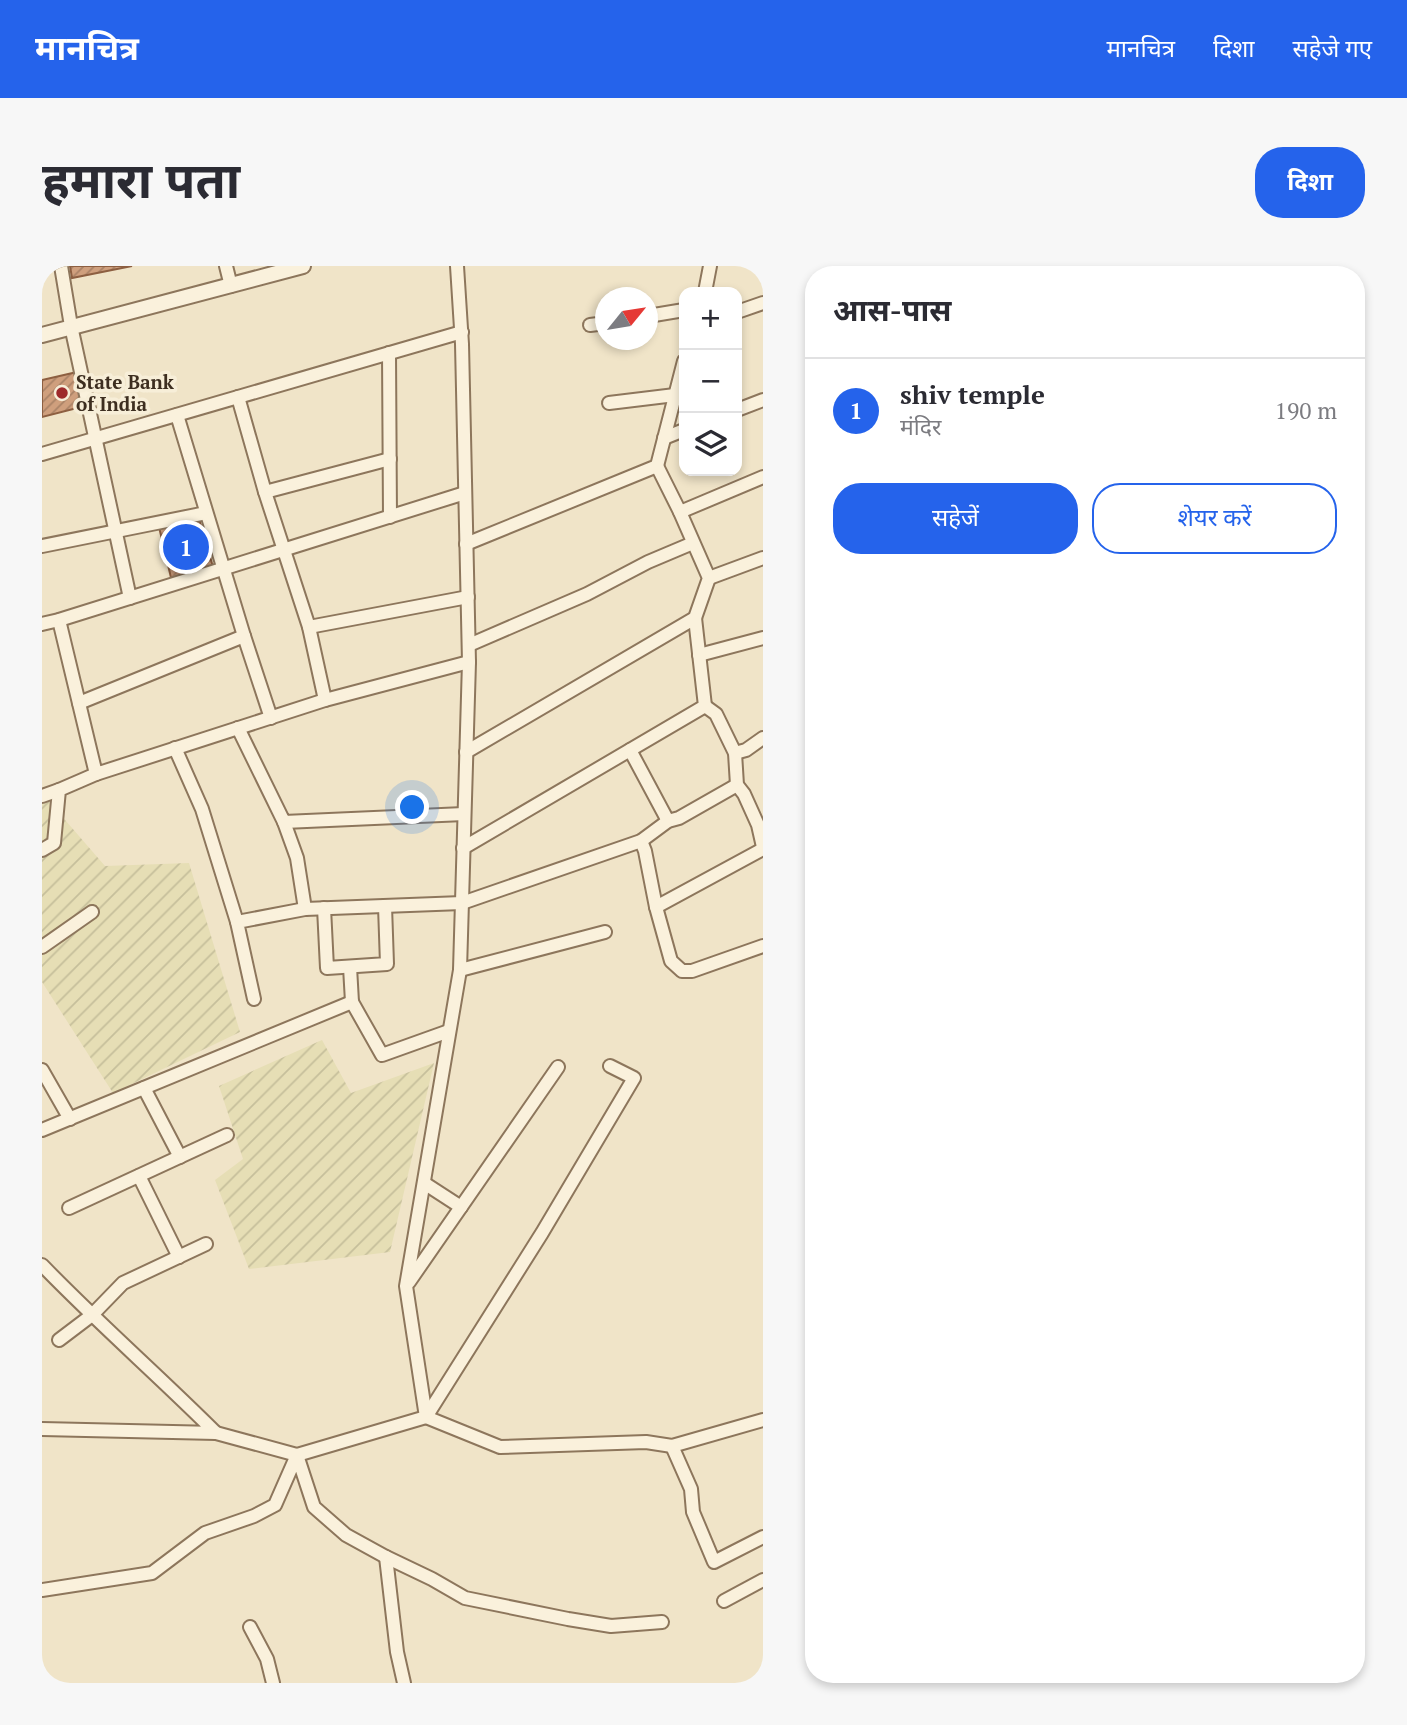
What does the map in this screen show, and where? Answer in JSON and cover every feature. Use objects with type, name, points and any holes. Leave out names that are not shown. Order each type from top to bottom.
[{"type":"street","points":[[61,266],[71,326],[130,598]]},
{"type":"street","points":[[226,266],[231,286]]},
{"type":"street","points":[[42,335],[303,266]]},
{"type":"street","points":[[426,1417],[406,1286],[460,970],[469,645],[457,266]]},
{"type":"street","points":[[706,287],[710,266]]},
{"type":"street","points":[[742,310],[763,303]]},
{"type":"street","points":[[658,314],[679,311]]},
{"type":"street","points":[[590,325],[595,324]]},
{"type":"street","points":[[42,454],[461,332]]},
{"type":"street","points":[[389,353],[390,517]]},
{"type":"street","points":[[656,907],[763,848],[758,825],[737,785],[735,753],[716,714],[705,706],[695,618],[709,578],[657,466],[679,380]]},
{"type":"street","points":[[609,403],[675,395]]},
{"type":"street","points":[[239,397],[265,492],[309,627],[326,700]]},
{"type":"street","points":[[742,408],[763,400]]},
{"type":"street","points":[[177,415],[271,718]]},
{"type":"street","points":[[664,438],[679,432]]},
{"type":"street","points":[[265,492],[390,458]]},
{"type":"street","points":[[467,544],[657,466]]},
{"type":"street","points":[[680,512],[763,477]]},
{"type":"street","points":[[42,624],[466,493]]},
{"type":"street","points":[[42,546],[206,513]]},
{"type":"street","points":[[469,645],[587,594],[648,562],[693,543]]},
{"type":"street","points":[[709,578],[763,558]]},
{"type":"street","points":[[309,627],[468,597]]},
{"type":"street","points":[[466,752],[695,618]]},
{"type":"street","points":[[59,620],[96,774]]},
{"type":"street","points":[[79,703],[244,636]]},
{"type":"street","points":[[699,655],[763,638]]},
{"type":"street","points":[[42,796],[96,774],[326,700],[469,662]]},
{"type":"street","points":[[463,848],[705,706]]},
{"type":"street","points":[[238,728],[284,822],[297,858],[305,909]]},
{"type":"street","points":[[735,753],[746,750],[763,738]]},
{"type":"street","points":[[175,748],[202,809],[237,922],[254,999]]},
{"type":"street","points":[[631,750],[668,821]]},
{"type":"street","points":[[237,922],[305,909],[461,903],[641,841],[668,821],[679,818],[737,785]]},
{"type":"street","points":[[42,850],[54,842],[59,790]]},
{"type":"street","points":[[284,822],[464,814]]},
{"type":"street","points":[[641,841],[671,961],[682,971],[692,971],[763,946]]},
{"type":"street","points":[[324,908],[327,968],[387,964],[385,906]]},
{"type":"street","points":[[42,947],[92,912]]},
{"type":"street","points":[[460,970],[605,932]]},
{"type":"street","points":[[351,967],[352,1002],[382,1055],[449,1031]]},
{"type":"street","points":[[42,1130],[352,1002]]},
{"type":"street","points":[[426,1417],[542,1233],[634,1078],[610,1066]]},
{"type":"street","points":[[406,1286],[558,1067]]},
{"type":"street","points":[[42,1070],[70,1119]]},
{"type":"street","points":[[144,1088],[180,1157]]},
{"type":"street","points":[[69,1208],[227,1135]]},
{"type":"street","points":[[139,1176],[179,1257]]},
{"type":"street","points":[[424,1183],[461,1207]]},
{"type":"street","points":[[59,1340],[92,1314],[123,1283],[206,1244]]},
{"type":"street","points":[[42,1265],[216,1433]]},
{"type":"street","points":[[42,1429],[216,1433],[297,1455],[426,1417],[500,1447],[646,1441],[672,1446],[763,1420]]},
{"type":"street","points":[[672,1446],[691,1489],[693,1512],[714,1562],[763,1537]]},
{"type":"street","points":[[297,1455],[314,1507],[346,1535],[432,1578],[465,1598],[611,1626],[662,1622]]},
{"type":"street","points":[[42,1591],[152,1573],[205,1533],[254,1516],[275,1505],[297,1455]]},
{"type":"street","points":[[386,1557],[397,1652],[404,1683]]},
{"type":"street","points":[[724,1601],[763,1580]]},
{"type":"street","points":[[250,1627],[267,1659],[273,1683]]},
{"type":"shaded area","points":[[46,798],[105,866],[189,863],[240,1032],[113,1093],[42,982],[42,801]]},
{"type":"shaded area","points":[[322,1040],[351,1093],[434,1063],[390,1252],[249,1269],[215,1180],[243,1159],[219,1086]]},
{"type":"building","points":[[70,266],[132,266],[72,278]]},
{"type":"building","name":"State Bank of India","points":[[77,372],[85,406],[42,417],[42,380]]},
{"type":"building","points":[[199,519],[213,567],[172,582],[159,527]]},
{"type":"place","name":"State Bank of India","points":[[62,393]]},
{"type":"place","name":"shiv temple","points":[[186,547]]}]
